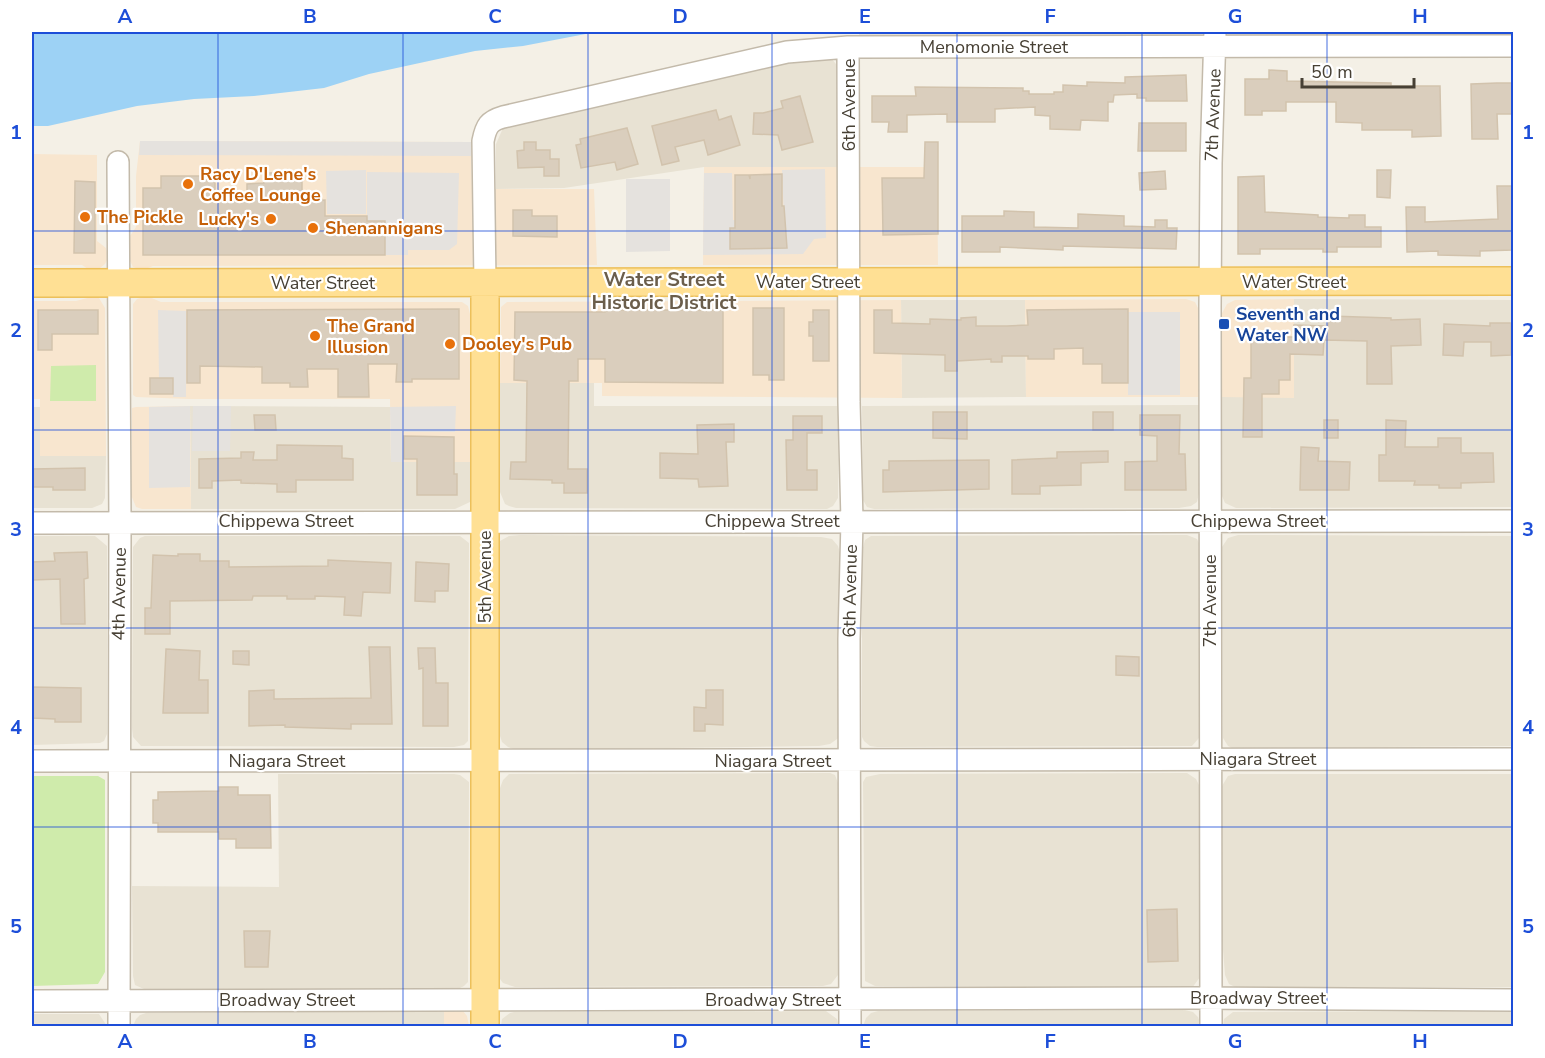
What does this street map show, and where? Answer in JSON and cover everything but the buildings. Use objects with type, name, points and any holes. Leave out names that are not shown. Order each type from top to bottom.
[{"type":"main road","name":"Water Street","points":[[32,283],[1514,282]]},
{"type":"main road","name":"5th Avenue","points":[[484,1026],[485,283]]},
{"type":"street","name":"Menomonie Street","points":[[486,127],[491,121],[503,117],[787,52],[848,47],[1215,40],[1514,46]]},
{"type":"street","name":"7th Avenue","points":[[1211,1026],[1210,282],[1215,40]]},
{"type":"street","name":"6th Avenue","points":[[848,47],[852,521],[849,639],[850,1026]]},
{"type":"street","name":"5th Avenue","points":[[485,283],[483,141],[486,127]]},
{"type":"street","name":"4th Avenue","points":[[118,162],[119,1026]]},
{"type":"street","name":"Chippewa Street","points":[[32,522],[1514,521]]},
{"type":"street","name":"Niagara Street","points":[[32,761],[1514,759]]},
{"type":"street","name":"Broadway Street","points":[[32,1001],[1211,998],[1514,1000]]},
{"type":"shaded area","points":[[859,32],[1205,32],[1195,37],[859,37]]},
{"type":"shaded area","points":[[1225,32],[1513,32],[1514,36],[1230,37]]},
{"type":"shaded area","points":[[832,59],[839,68],[841,167],[704,167],[564,188],[496,189],[496,144],[503,128],[520,122],[785,64]]},
{"type":"shaded area","points":[[140,141],[471,142],[472,189],[594,189],[597,265],[153,266],[136,268],[129,259],[130,236],[136,227],[136,176]]},
{"type":"shaded area","points":[[140,141],[471,142],[471,156],[139,155]]},
{"type":"shaded area","points":[[32,154],[97,155],[97,241],[106,248],[108,258],[100,268],[88,269],[82,265],[32,265]]},
{"type":"shaded area","points":[[704,167],[937,167],[938,265],[703,265]]},
{"type":"shaded area","points":[[825,169],[826,238],[814,239],[803,254],[703,255],[704,173],[732,173],[733,220],[784,219],[782,170]]},
{"type":"shaded area","points":[[366,170],[366,214],[327,214],[326,171]]},
{"type":"shaded area","points":[[367,172],[459,173],[457,244],[449,250],[408,250],[408,255],[385,255],[385,221],[367,221]]},
{"type":"shaded area","points":[[626,179],[670,179],[670,251],[626,252]]},
{"type":"shaded area","points":[[147,296],[161,302],[462,302],[468,306],[470,314],[470,462],[391,462],[390,399],[136,397],[133,395],[133,304],[137,299]]},
{"type":"shaded area","points":[[91,297],[99,298],[105,308],[106,456],[40,456],[40,399],[32,399],[32,301],[76,301]]},
{"type":"shaded area","points":[[1186,299],[1195,302],[1200,312],[1200,397],[1026,397],[1025,300]]},
{"type":"shaded area","points":[[1294,299],[1513,300],[1513,507],[1236,508],[1225,503],[1222,496],[1222,397],[1294,397]]},
{"type":"shaded area","points":[[1294,299],[1294,398],[1222,397],[1221,315],[1227,304],[1235,300]]},
{"type":"shaded area","points":[[901,300],[1025,300],[1026,397],[902,398]]},
{"type":"shaded area","points":[[901,300],[902,398],[602,396],[602,383],[500,383],[501,307],[507,302]]},
{"type":"shaded area","points":[[158,310],[186,311],[186,397],[173,397],[173,378],[159,378]]},
{"type":"shaded area","points":[[1128,312],[1180,312],[1180,395],[1128,395]]},
{"type":"shaded area","points":[[500,383],[594,383],[594,406],[839,406],[838,498],[833,506],[827,509],[516,508],[509,506],[505,504],[500,492]]},
{"type":"shaded area","points":[[1199,405],[1199,493],[1197,502],[1191,506],[1179,508],[874,509],[867,507],[863,500],[862,406]]},
{"type":"shaded area","points":[[190,406],[390,407],[391,462],[470,462],[470,502],[455,509],[191,509]]},
{"type":"shaded area","points":[[190,406],[191,509],[136,507],[131,495],[132,408]]},
{"type":"shaded area","points":[[190,406],[190,487],[149,488],[149,407]]},
{"type":"shaded area","points":[[193,406],[231,406],[230,451],[192,451]]},
{"type":"shaded area","points":[[456,406],[455,432],[403,432],[403,462],[391,462],[390,407]]},
{"type":"shaded area","points":[[32,407],[40,407],[40,456],[106,456],[105,498],[102,504],[92,508],[32,508]]},
{"type":"shaded area","points":[[1187,535],[1197,539],[1200,545],[1199,738],[1192,746],[877,747],[870,746],[864,741],[862,737],[862,551],[865,540],[871,536]]},
{"type":"shaded area","points":[[1238,535],[1513,536],[1513,746],[1232,748],[1228,746],[1223,738],[1222,547],[1228,538]]},
{"type":"shaded area","points":[[32,536],[95,536],[107,546],[107,734],[104,741],[100,743],[32,745]]},
{"type":"shaded area","points":[[145,536],[460,536],[469,543],[468,741],[464,745],[454,747],[141,746],[133,737],[132,728],[133,547],[140,538]]},
{"type":"shaded area","points":[[509,536],[821,537],[832,539],[840,553],[840,737],[830,744],[819,746],[516,750],[508,747],[502,742],[499,733],[500,541]]},
{"type":"shaded area","points":[[830,773],[835,775],[838,783],[838,975],[831,984],[823,986],[515,987],[503,983],[500,979],[500,788],[503,780],[509,774]]},
{"type":"shaded area","points":[[1187,773],[1196,779],[1199,785],[1200,977],[1192,988],[875,986],[865,981],[863,782],[866,777],[880,774]]},
{"type":"shaded area","points":[[278,774],[454,774],[460,775],[469,782],[468,982],[464,986],[458,989],[146,990],[135,985],[132,886],[279,887]]},
{"type":"shaded area","points":[[1235,774],[1513,774],[1513,987],[1235,987],[1229,984],[1225,975],[1222,936],[1222,786],[1228,776]]},
{"type":"shaded area","points":[[1185,1010],[1193,1012],[1198,1017],[1201,1026],[863,1026],[871,1013],[878,1011]]},
{"type":"shaded area","points":[[444,1011],[444,1026],[133,1026],[140,1015],[146,1013]]},
{"type":"shaded area","points":[[444,1011],[463,1011],[467,1016],[469,1026],[444,1026]]},
{"type":"shaded area","points":[[826,1011],[837,1019],[839,1026],[501,1026],[502,1019],[514,1012]]},
{"type":"shaded area","points":[[1513,1011],[1513,1026],[1223,1026],[1224,1019],[1233,1012]]},
{"type":"shaded area","points":[[32,1014],[99,1014],[107,1026],[32,1026]]},
{"type":"green space","points":[[96,365],[96,401],[50,401],[51,366]]},
{"type":"green space","points":[[32,776],[98,776],[105,780],[105,972],[98,984],[32,986]]},
{"type":"water","points":[[32,32],[596,32],[523,46],[475,51],[369,74],[324,88],[137,106],[48,126],[32,126]]},
{"type":"place","name":"Racy D'Lene's Coffee Lounge","points":[[188,184]]},
{"type":"place","name":"The Pickle","points":[[85,217]]},
{"type":"place","name":"Lucky's","points":[[271,219]]},
{"type":"place","name":"Shenannigans","points":[[313,228]]},
{"type":"place","name":"Seventh and Water NW","points":[[1224,324]]},
{"type":"place","name":"The Grand Illusion","points":[[315,336]]},
{"type":"place","name":"Dooley's Pub","points":[[450,344]]},
{"type":"district","name":"Water Street Historic District","points":[[664,290]]}]
